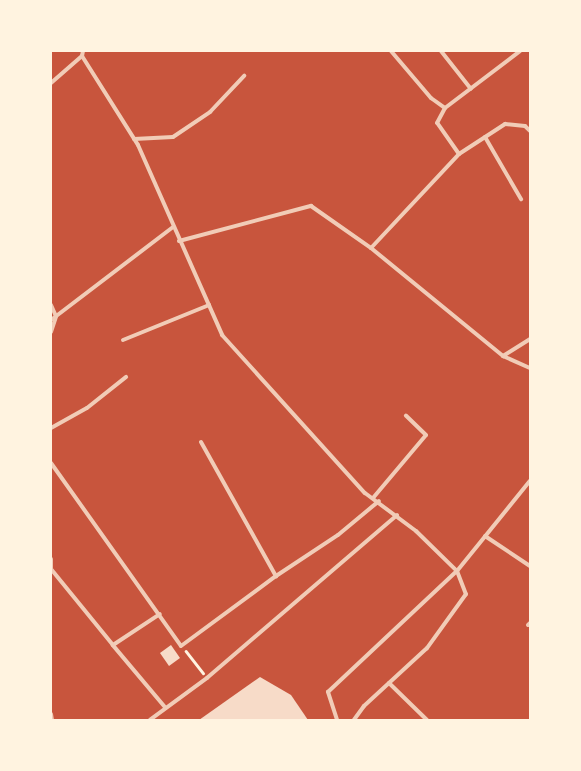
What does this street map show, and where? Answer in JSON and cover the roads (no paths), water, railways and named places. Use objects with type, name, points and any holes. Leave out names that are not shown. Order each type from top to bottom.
[{"type":"street","points":[[391,51],[431,98],[445,108]]},
{"type":"street","points":[[441,51],[470,89]]},
{"type":"street","points":[[459,154],[437,123],[445,108],[520,51]]},
{"type":"street","points":[[51,83],[82,53],[134,139],[222,335],[365,493],[397,515],[457,571],[466,594],[427,648],[364,706],[354,720]]},
{"type":"street","points":[[134,139],[173,137],[210,112],[244,76]]},
{"type":"street","points":[[371,248],[459,154],[505,124],[525,126],[530,131]]},
{"type":"street","points":[[485,137],[521,199]]},
{"type":"street","points":[[179,241],[311,206],[371,248],[503,356],[530,368]]},
{"type":"street","points":[[51,320],[173,227]]},
{"type":"street","points":[[51,305],[56,316],[51,332]]},
{"type":"street","points":[[124,340],[209,306]]},
{"type":"street","points":[[503,356],[530,339]]},
{"type":"street","points":[[51,428],[87,408],[126,377]]},
{"type":"street","points":[[373,498],[426,435],[406,416]]},
{"type":"street","points":[[201,442],[276,576]]},
{"type":"street","points":[[51,463],[160,614],[181,646],[276,576],[338,535],[378,502]]},
{"type":"street","points":[[336,720],[328,692],[457,571],[530,481]]},
{"type":"street","points":[[150,720],[207,678],[397,515]]},
{"type":"street","points":[[485,536],[530,566]]},
{"type":"street","points":[[51,559],[51,570],[166,708]]},
{"type":"street","points":[[113,644],[160,614]]},
{"type":"street","points":[[389,683],[427,720]]},
{"type":"street","points":[[51,714],[52,720]]}]
